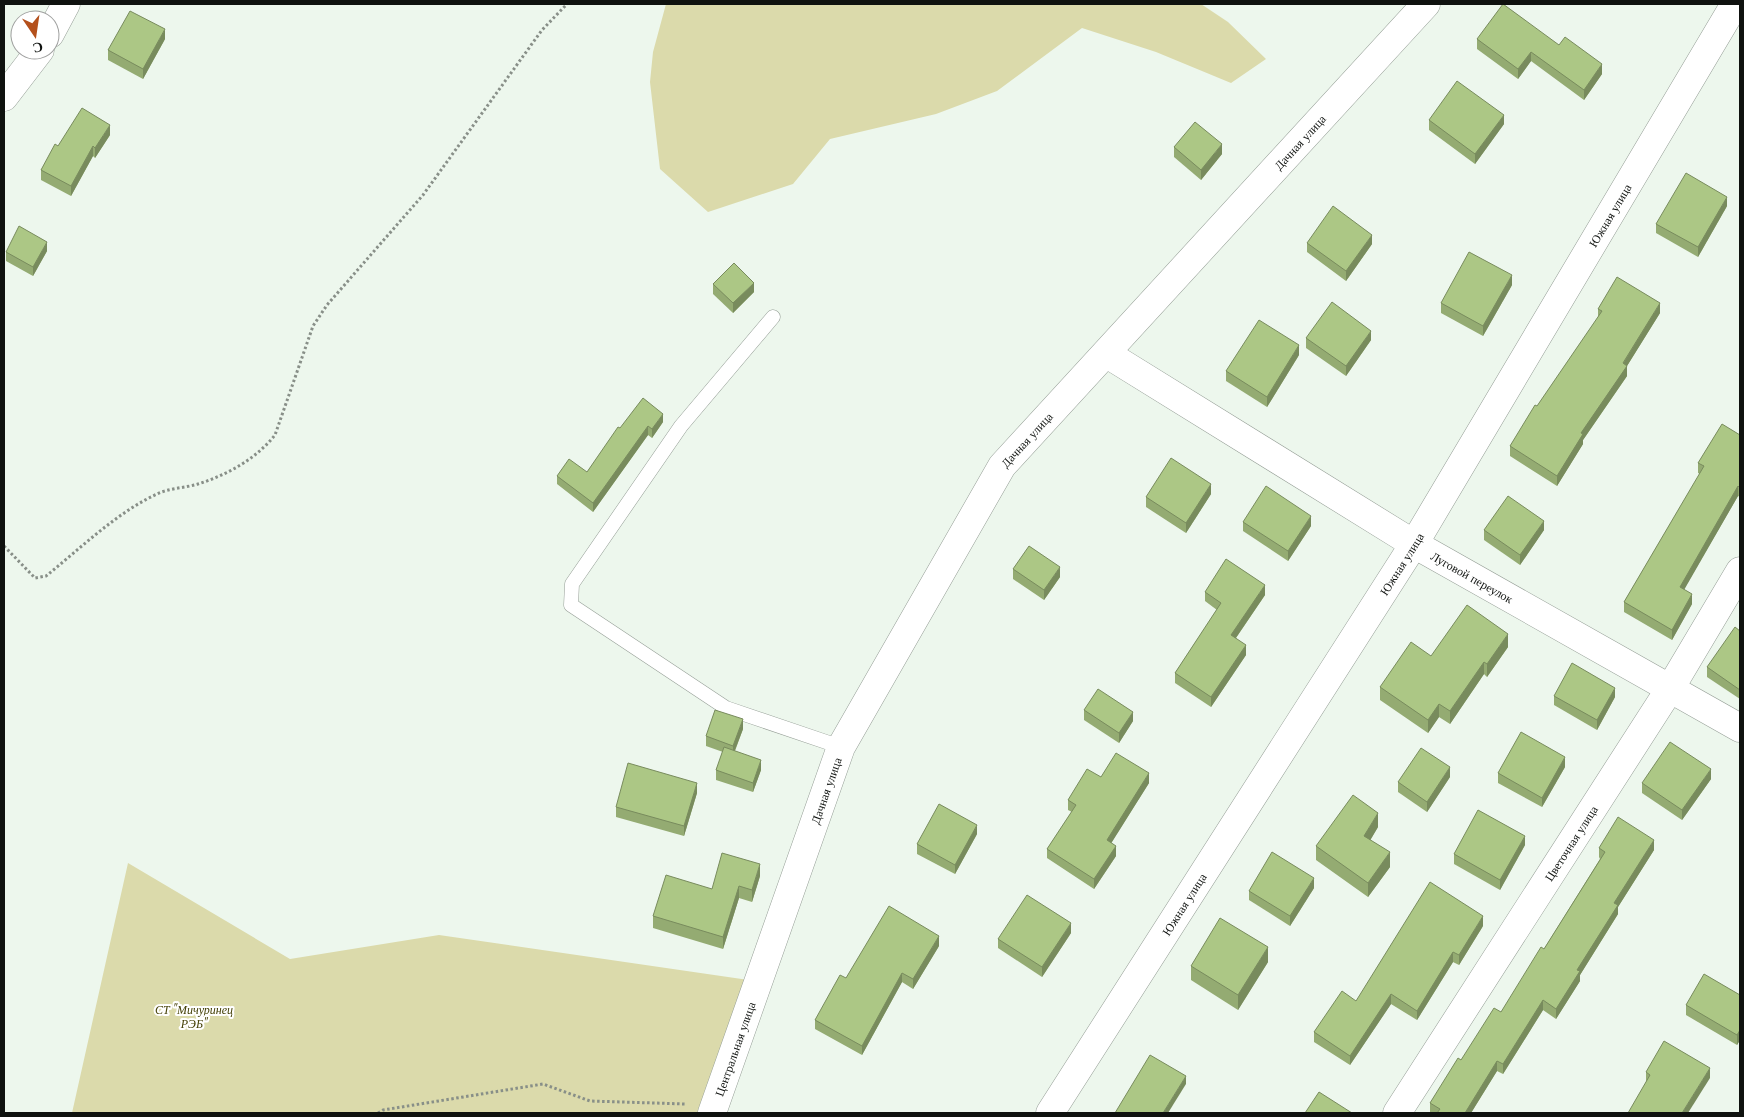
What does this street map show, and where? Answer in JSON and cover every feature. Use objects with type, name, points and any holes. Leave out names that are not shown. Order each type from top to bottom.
[{"type":"street","points":[[60,15],[66,4]]},
{"type":"street","name":"Дачная улица","points":[[761,976],[841,747],[1002,466],[1107,354],[1426,4]]},
{"type":"street","name":"Южная улица","points":[[1050,1113],[1414,544],[1735,4]]},
{"type":"street","points":[[4,97],[32,60]]},
{"type":"street","name":"Луговой переулок","points":[[1107,354],[1414,544],[1671,687],[1740,728]]},
{"type":"street","name":"Цветочная улица","points":[[1397,1113],[1671,687],[1740,571]]},
{"type":"street","name":"Центральная улица","points":[[714,1109],[761,976]]},
{"type":"lane","points":[[773,317],[681,426],[572,584],[571,605],[726,708],[841,747]]},
{"type":"path","points":[[4,546],[35,578],[46,576],[114,521],[158,493],[199,484],[232,470],[264,448],[275,435],[313,326],[327,305],[423,195],[542,30],[567,4]]},
{"type":"path","points":[[378,1113],[382,1110],[543,1084],[590,1101],[714,1109]]},
{"type":"green space","points":[[666,4],[1201,4],[1228,22],[1266,59],[1231,83],[1156,52],[1082,28],[997,91],[936,114],[830,139],[793,184],[708,212],[660,169],[650,82],[653,52]]},
{"type":"green space","name":"СТ \"Мичуринец РЭБ\"","points":[[128,863],[290,959],[439,935],[770,983],[722,1113],[72,1113]]},
{"type":"building","points":[[1503,4],[1559,45],[1565,37],[1602,64],[1584,90],[1531,52],[1518,69],[1477,39]]},
{"type":"building","points":[[130,11],[165,29],[143,69],[108,50]]},
{"type":"building","points":[[1457,81],[1504,115],[1475,154],[1429,120]]},
{"type":"building","points":[[82,108],[110,125],[95,148],[93,146],[71,186],[41,170],[55,144],[58,146]]},
{"type":"building","points":[[1195,122],[1222,144],[1201,170],[1174,147]]},
{"type":"building","points":[[1686,173],[1727,197],[1698,247],[1656,224]]},
{"type":"building","points":[[1333,206],[1372,235],[1346,271],[1307,243]]},
{"type":"building","points":[[19,226],[47,242],[33,267],[6,252]]},
{"type":"building","points":[[1469,252],[1512,275],[1483,326],[1441,303]]},
{"type":"building","points":[[734,263],[754,283],[733,303],[713,284]]},
{"type":"building","points":[[1617,277],[1660,303],[1623,363],[1627,366],[1581,433],[1583,434],[1557,476],[1510,446],[1535,405],[1537,406],[1602,311],[1598,309]]},
{"type":"building","points":[[1332,302],[1371,331],[1346,366],[1306,338]]},
{"type":"building","points":[[1259,320],[1299,345],[1267,397],[1226,371]]},
{"type":"building","points":[[643,398],[663,414],[652,429],[648,426],[593,503],[557,476],[569,459],[587,472],[618,427],[620,428]]},
{"type":"building","points":[[1722,424],[1740,435],[1740,488],[1738,486],[1680,587],[1692,594],[1672,630],[1624,602],[1704,466],[1698,463]]},
{"type":"building","points":[[1171,458],[1211,484],[1186,523],[1146,497]]},
{"type":"building","points":[[1266,486],[1311,516],[1288,551],[1243,522]]},
{"type":"building","points":[[1508,496],[1544,521],[1520,555],[1484,530]]},
{"type":"building","points":[[1029,546],[1060,567],[1044,590],[1013,569]]},
{"type":"building","points":[[1226,559],[1265,585],[1231,635],[1246,645],[1211,697],[1175,673],[1221,603],[1205,592]]},
{"type":"building","points":[[1467,605],[1508,634],[1487,664],[1484,662],[1450,711],[1439,704],[1428,720],[1380,687],[1411,642],[1431,656]]},
{"type":"building","points":[[1735,627],[1740,631],[1740,690],[1707,667]]},
{"type":"building","points":[[1572,663],[1615,688],[1597,720],[1554,696]]},
{"type":"building","points":[[1098,689],[1133,712],[1119,733],[1084,710]]},
{"type":"building","points":[[715,710],[743,719],[733,746],[706,736]]},
{"type":"building","points":[[1521,732],[1565,757],[1542,798],[1498,773]]},
{"type":"building","points":[[1670,742],[1711,769],[1682,810],[1642,783]]},
{"type":"building","points":[[724,747],[761,760],[753,783],[716,770]]},
{"type":"building","points":[[1421,748],[1450,767],[1427,802],[1398,782]]},
{"type":"building","points":[[1116,753],[1149,773],[1107,840],[1116,846],[1094,879],[1047,849],[1076,805],[1068,800],[1087,769],[1101,777]]},
{"type":"building","points":[[628,763],[697,783],[684,826],[616,807]]},
{"type":"building","points":[[1353,795],[1378,813],[1364,836],[1390,852],[1368,883],[1316,846]]},
{"type":"building","points":[[939,804],[977,825],[955,865],[917,844]]},
{"type":"building","points":[[1478,810],[1525,836],[1500,880],[1454,854]]},
{"type":"building","points":[[1618,817],[1654,840],[1614,903],[1618,905],[1577,970],[1580,971],[1556,1009],[1543,1000],[1503,1064],[1497,1061],[1465,1113],[1437,1113],[1440,1109],[1430,1103],[1458,1058],[1461,1060],[1494,1008],[1501,1012],[1541,947],[1544,949],[1605,852],[1599,848]]},
{"type":"building","points":[[1272,852],[1314,878],[1290,916],[1249,891]]},
{"type":"building","points":[[722,853],[760,864],[752,890],[739,886],[723,937],[653,916],[666,875],[712,889]]},
{"type":"building","points":[[1430,882],[1483,916],[1459,955],[1453,952],[1417,1011],[1391,994],[1350,1056],[1314,1032],[1342,991],[1356,1001]]},
{"type":"building","points":[[1027,895],[1071,923],[1042,967],[998,939]]},
{"type":"building","points":[[889,906],[939,936],[913,979],[902,973],[862,1046],[815,1020],[840,975],[846,978]]},
{"type":"building","points":[[1220,918],[1268,947],[1238,995],[1191,966]]},
{"type":"building","points":[[1704,974],[1740,995],[1740,1030],[1737,1035],[1686,1005]]},
{"type":"building","points":[[1664,1041],[1710,1068],[1682,1113],[1628,1113],[1650,1075],[1646,1072]]},
{"type":"building","points":[[1150,1055],[1186,1076],[1163,1113],[1115,1113]]},
{"type":"building","points":[[1319,1092],[1352,1113],[1305,1113]]}]
